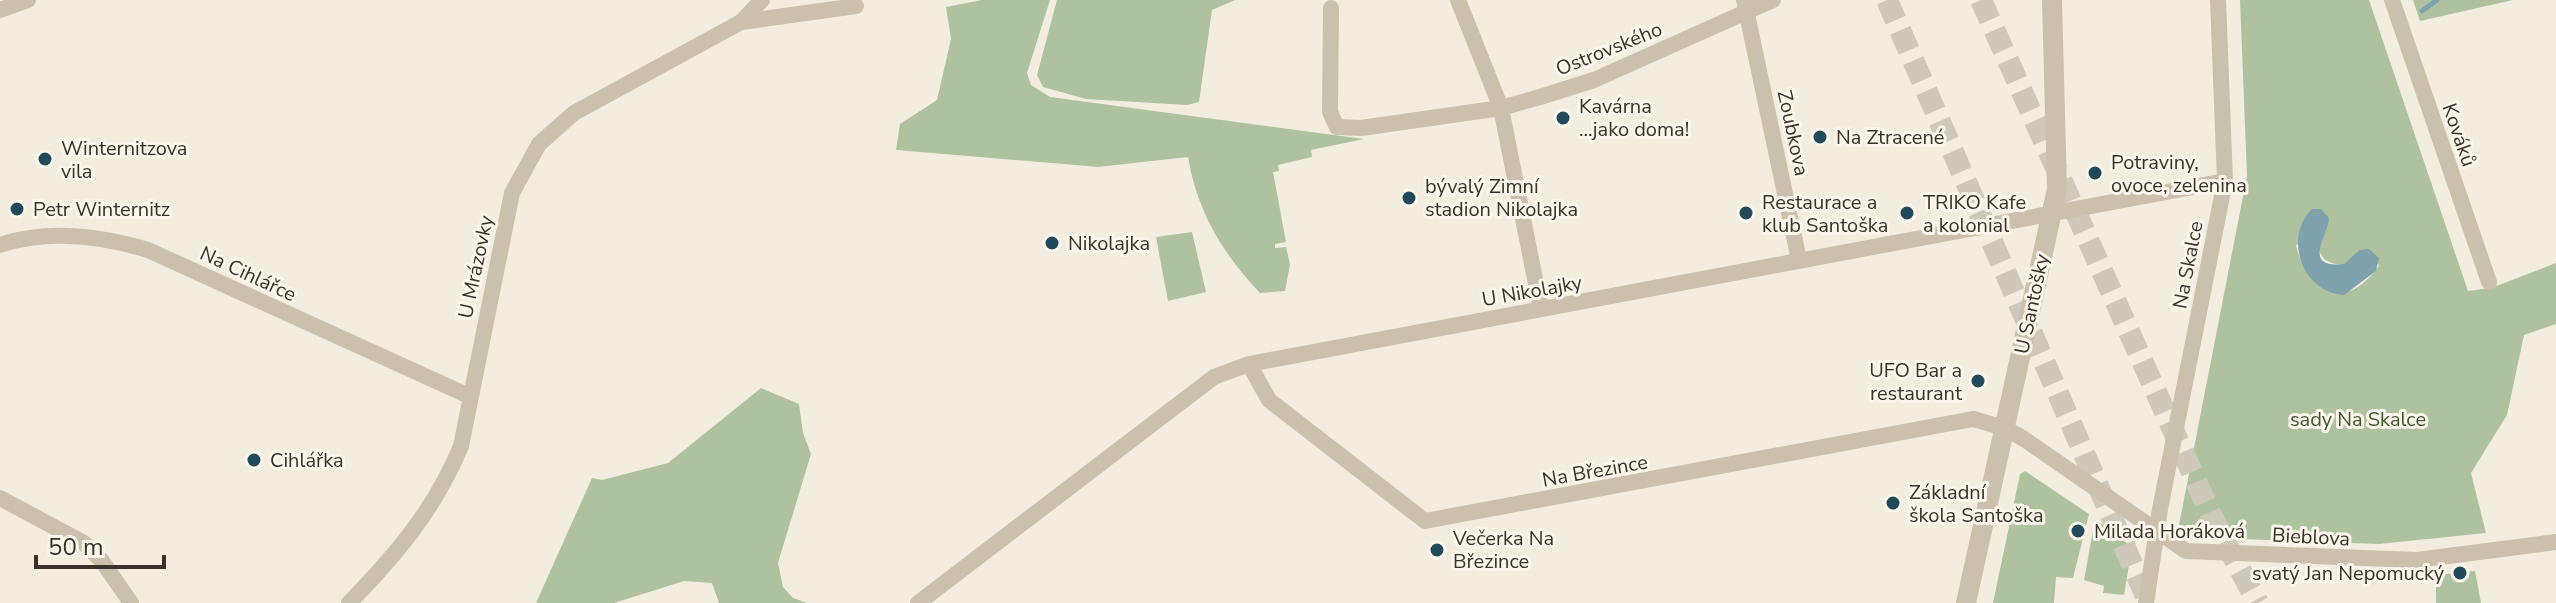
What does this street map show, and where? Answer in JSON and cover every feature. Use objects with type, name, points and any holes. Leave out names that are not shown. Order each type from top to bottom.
[{"type":"street","points":[[0,10],[28,0]]},
{"type":"street","name":"U Mrázovky","points":[[349,603],[391,560],[446,483],[461,446],[512,193],[539,144],[574,113],[741,22],[762,0]]},
{"type":"street","points":[[1458,0],[1501,108],[1541,309]]},
{"type":"street","name":"Ostrovského","points":[[1331,8],[1330,112],[1337,127],[1361,128],[1501,108],[1594,80],[1746,7],[1773,0]]},
{"type":"street","name":"U Santošky","points":[[1966,603],[2053,214],[2058,152],[2052,0]]},
{"type":"street","name":"Na Skalce","points":[[2146,603],[2225,181],[2218,0]]},
{"type":"street","name":"Kováků","points":[[2392,0],[2489,282]]},
{"type":"street","name":"U Mrázovky","points":[[741,22],[856,6]]},
{"type":"street","name":"Zoubkova","points":[[1746,7],[1799,260]]},
{"type":"street","name":"U Nikolajky","points":[[918,603],[1214,377],[1249,364],[2225,181]]},
{"type":"street","points":[[0,228],[23,238]]},
{"type":"street","name":"Na Cihlářce","points":[[0,245],[23,238],[107,239],[148,250],[469,396]]},
{"type":"street","name":"Na Březince","points":[[1249,364],[1269,400],[1425,521],[1968,420],[2005,428]]},
{"type":"street","name":"Bieblova","points":[[2005,428],[2157,535],[2186,551],[2375,561],[2428,559],[2556,542]]},
{"type":"street","points":[[0,498],[84,543],[102,561],[131,603]]},
{"type":"green space","points":[[982,0],[1050,0],[1027,73],[1031,85],[1050,97],[1364,139],[1311,150],[1312,157],[1278,165],[1279,171],[1273,172],[1286,242],[1275,244],[1275,248],[1286,247],[1290,264],[1285,291],[1260,293],[1223,247],[1198,195],[1188,157],[1098,167],[896,150],[900,124],[937,100],[951,39],[946,7]]},
{"type":"green space","points":[[1057,0],[1235,0],[1212,10],[1199,102],[1187,105],[1086,99],[1043,87],[1037,75]]},
{"type":"green space","name":"sady Na Skalce","points":[[2240,0],[2369,0],[2468,291],[2491,288],[2556,263],[2556,324],[2524,335],[2507,415],[2471,473],[2486,533],[2379,544],[2208,538],[2179,525],[2247,176]],"holes":[[[2326,231],[2319,249],[2330,262],[2344,264],[2359,250],[2379,265],[2367,280],[2351,290],[2330,290],[2312,277],[2296,245]]]},
{"type":"green space","points":[[2413,0],[2513,0],[2420,21]]},
{"type":"green space","points":[[1192,232],[1206,292],[1168,301],[1156,237]]},
{"type":"green space","points":[[761,388],[799,404],[803,433],[811,454],[778,563],[783,587],[793,598],[807,603],[719,603],[712,583],[684,581],[614,603],[536,603],[592,478],[602,480],[668,463]]},
{"type":"green space","points":[[2025,471],[2089,514],[2073,578],[2056,577],[2054,603],[1993,603],[2020,474]]},
{"type":"green space","points":[[2099,522],[2132,547],[2124,595],[2103,593],[2104,586],[2084,580],[2093,530]]},
{"type":"green space","points":[[2475,571],[2481,603],[2436,603],[2436,575]]},
{"type":"water","points":[[2312,209],[2321,209],[2329,218],[2320,249],[2323,261],[2344,264],[2359,250],[2369,249],[2379,258],[2376,271],[2344,295],[2317,285],[2301,262],[2299,234],[2303,221]]},
{"type":"waterway","points":[[2422,11],[2437,0]]},
{"type":"tunnel","points":[[1887,0],[2149,603]]},
{"type":"tunnel","points":[[1981,0],[2211,515],[2258,603]]},
{"type":"place","name":"Kavárna ...jako doma!","points":[[1563,118]]},
{"type":"place","name":"Na Ztracené","points":[[1820,137]]},
{"type":"place","name":"Winternitzova vila","points":[[45,159]]},
{"type":"place","name":"Potraviny, ovoce, zelenina","points":[[2095,173]]},
{"type":"place","name":"bývalý Zimní stadion Nikolajka","points":[[1409,198]]},
{"type":"place","name":"Petr Winternitz","points":[[17,209]]},
{"type":"place","name":"Restaurace a klub Santoška","points":[[1746,213]]},
{"type":"place","name":"TRIKO Kafe a kolonial","points":[[1907,213]]},
{"type":"place","name":"Nikolajka","points":[[1052,243]]},
{"type":"place","name":"UFO Bar a restaurant","points":[[1978,381]]},
{"type":"place","name":"Cihlářka","points":[[254,460]]},
{"type":"place","name":"Základní škola Santoška","points":[[1893,503]]},
{"type":"place","name":"Milada Horáková","points":[[2078,531]]},
{"type":"place","name":"Večerka Na Březince","points":[[1437,550]]},
{"type":"place","name":"svatý Jan Nepomucký","points":[[2460,573]]}]
